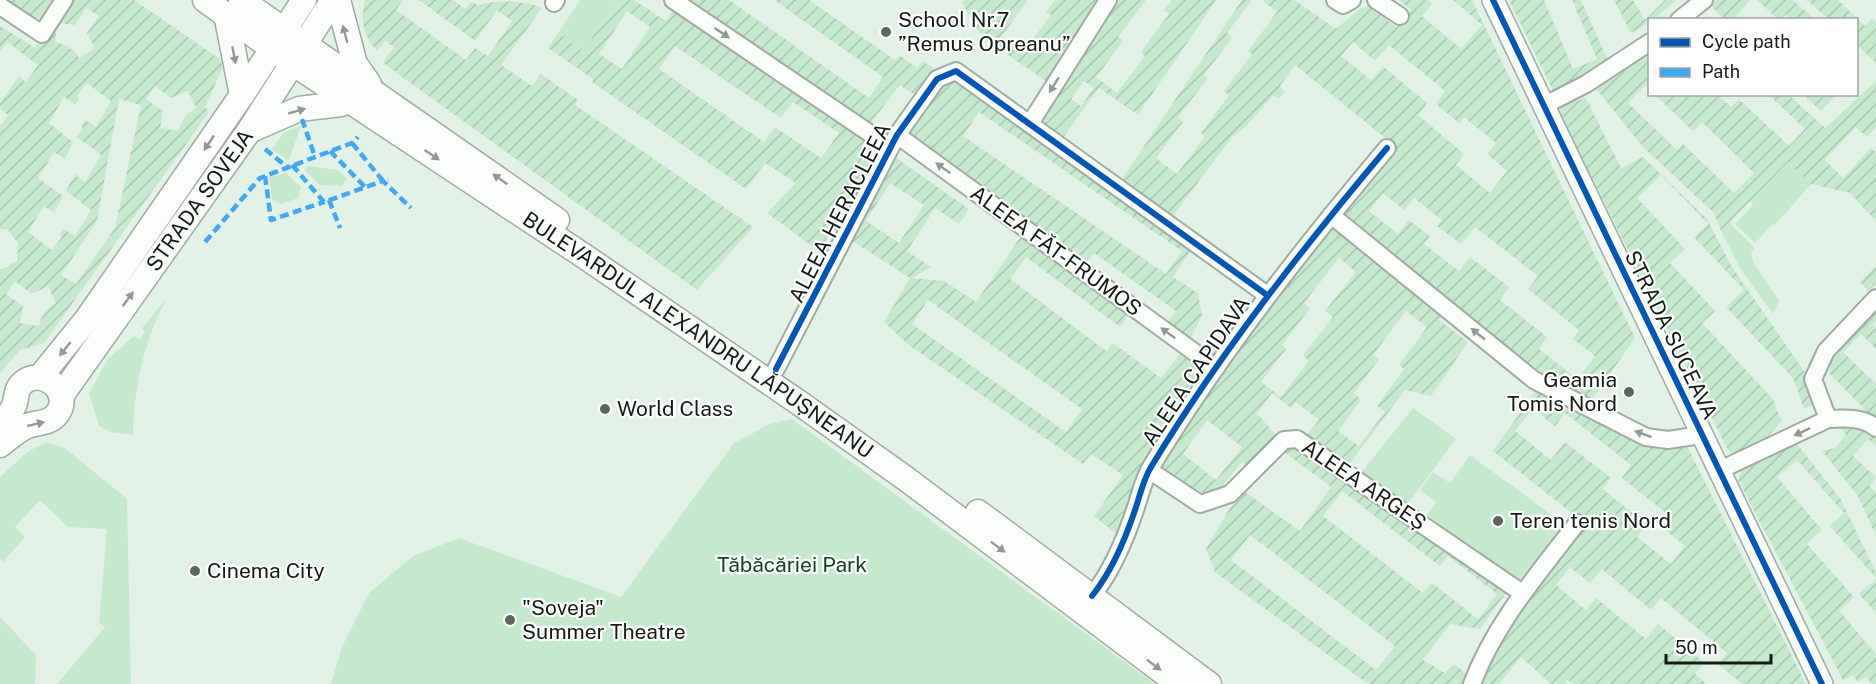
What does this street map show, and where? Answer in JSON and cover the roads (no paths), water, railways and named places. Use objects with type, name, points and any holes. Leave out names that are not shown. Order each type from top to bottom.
[{"type":"main road","name":"BULEVARDUL ALEXANDRU LĂPUȘNEANU","points":[[205,0],[244,4],[278,40],[300,55],[384,98],[776,369],[1092,596],[1209,684]]},
{"type":"main road","name":"STRADA SOVEJA","points":[[0,427],[15,404],[17,390],[21,384],[40,377],[73,339],[242,95],[304,0]]},
{"type":"main road","name":"STRADA SOVEJA","points":[[0,445],[24,427],[52,419],[59,410],[61,396],[249,131],[300,55],[333,0]]},
{"type":"main road","points":[[338,0],[355,64],[363,77],[384,98]]},
{"type":"main road","points":[[242,95],[244,4]]},
{"type":"main road","name":"BULEVARDUL ALEXANDRU LĂPUȘNEANU","points":[[300,55],[347,100],[584,256],[798,402],[905,478],[1179,684]]},
{"type":"main road","points":[[249,131],[299,109],[341,104],[347,100]]},
{"type":"main road","points":[[40,377],[54,383],[61,396]]},
{"type":"street","points":[[0,6],[42,34],[64,0]]},
{"type":"street","name":"ALEEA FĂT-FRUMOS","points":[[673,0],[893,141],[1216,368]]},
{"type":"street","points":[[1031,122],[1108,0]]},
{"type":"street","points":[[1335,0],[1342,5],[1352,0]]},
{"type":"street","points":[[1376,0],[1400,16]]},
{"type":"street","name":"STRADA SUCEAVA","points":[[1492,0],[1822,684]]},
{"type":"street","points":[[1682,18],[1704,0]]},
{"type":"street","points":[[1543,106],[1586,84],[1648,43]]},
{"type":"street","name":"ALEEA HERACLEEA","points":[[776,369],[893,141],[936,79],[956,71],[1031,122]]},
{"type":"street","name":"ALEEA CAPIDAVA","points":[[1031,122],[1268,295]]},
{"type":"street","name":"ALEEA CAPIDAVA","points":[[1092,596],[1101,585],[1125,537],[1149,470],[1216,368],[1268,295],[1387,148]]},
{"type":"street","points":[[1331,215],[1534,380],[1646,437],[1668,440],[1701,435]]},
{"type":"street","points":[[1828,419],[1814,380],[1826,351],[1876,298]]},
{"type":"street","points":[[1718,471],[1828,419],[1848,418],[1871,424],[1876,428]]},
{"type":"street","name":"ALEEA ARGEȘ","points":[[1149,470],[1200,504],[1230,494],[1284,440],[1297,439],[1522,593]]},
{"type":"street","points":[[1472,684],[1492,639],[1522,593],[1578,523]]},
{"type":"place","name":"School Nr.7 ”Remus Opreanu”","points":[[886,32]]},
{"type":"place","name":"Geamia Tomis Nord","points":[[1629,392]]},
{"type":"place","name":"World Class","points":[[605,409]]},
{"type":"place","name":"Teren tenis Nord","points":[[1498,521]]},
{"type":"place","name":"Cinema City","points":[[195,571]]},
{"type":"place","name":"\"Soveja\" Summer Theatre","points":[[510,620]]},
{"type":"park label","name":"Tăbăcăriei Park","points":[[792,565]]}]
